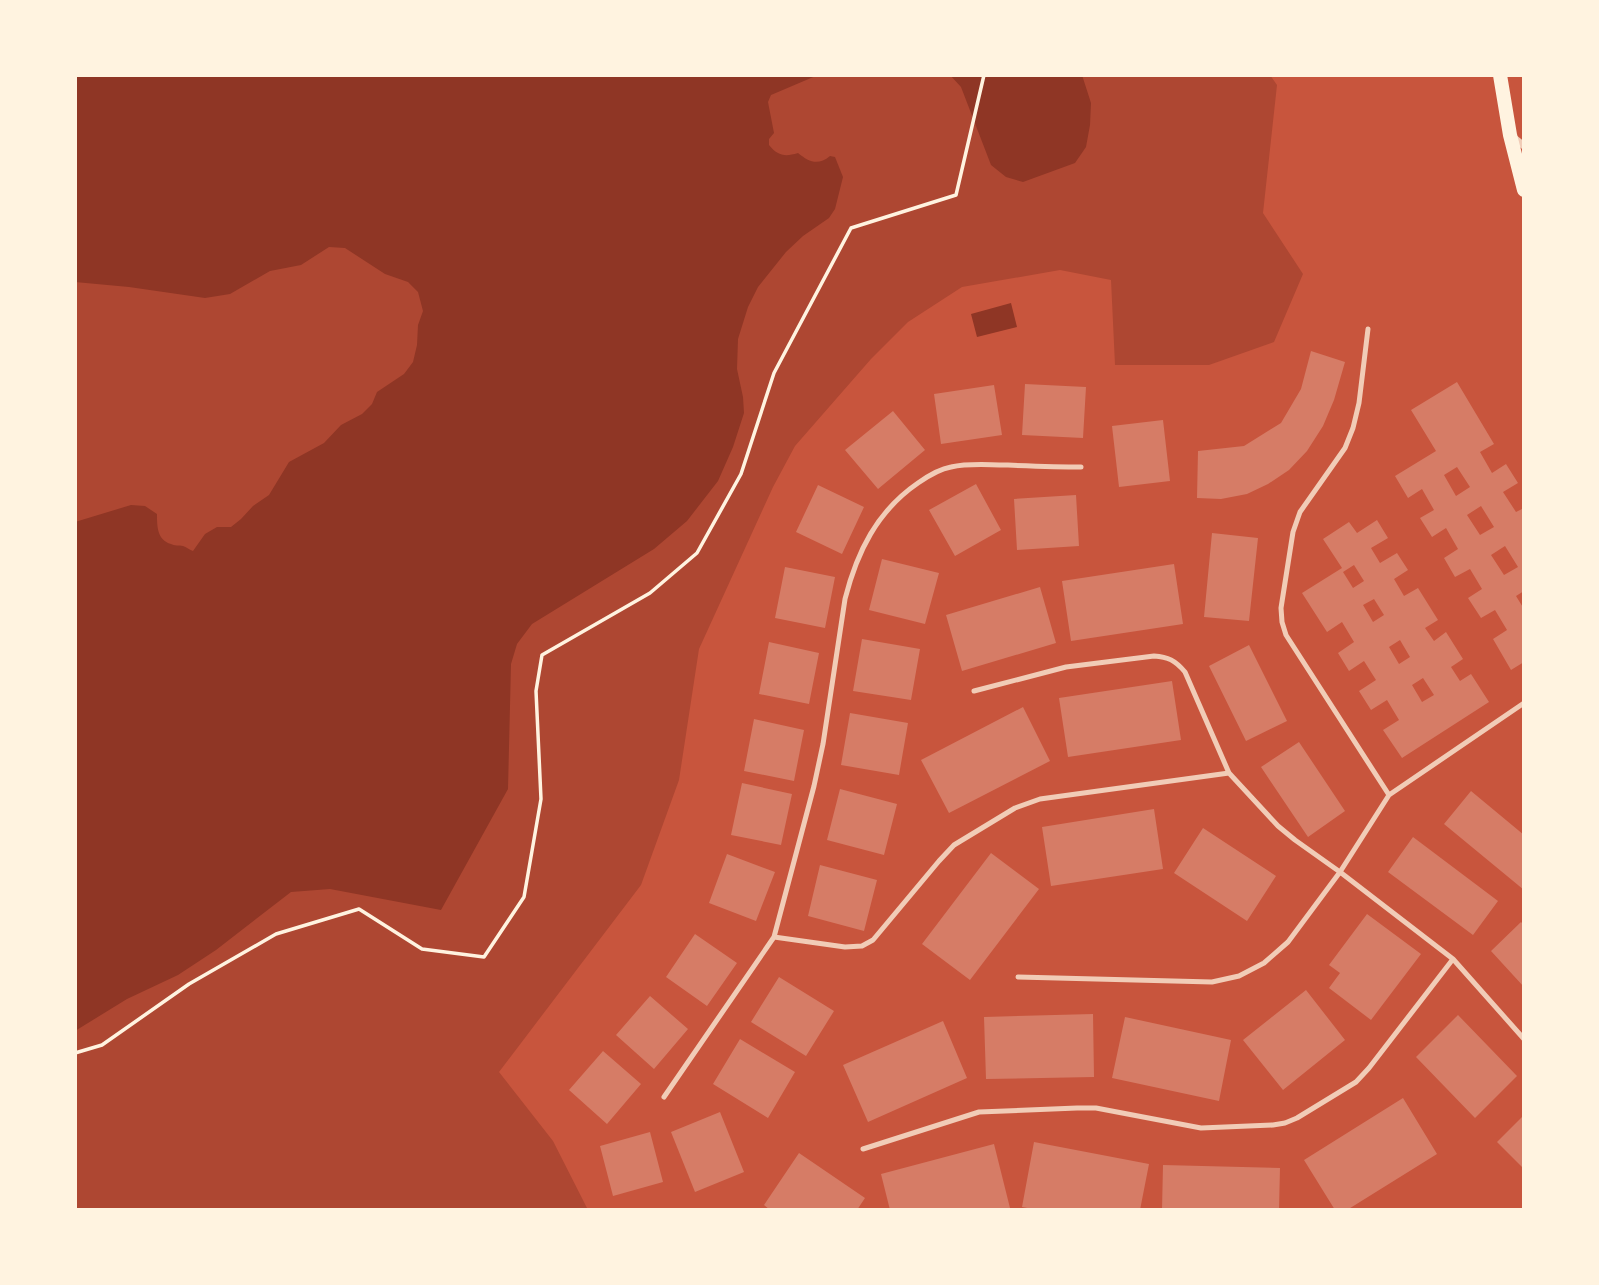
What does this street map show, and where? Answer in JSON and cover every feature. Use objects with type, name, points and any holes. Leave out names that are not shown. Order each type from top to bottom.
[{"type":"main road","points":[[1500,75],[1510,135],[1524,190]]},
{"type":"street","points":[[1510,135],[1524,146]]},
{"type":"lane","points":[[1368,329],[1359,403],[1353,428],[1345,448],[1300,512],[1293,531],[1281,608],[1286,635],[1389,795]]},
{"type":"lane","points":[[664,1097],[774,937],[823,744],[845,599],[857,561],[880,519],[909,489],[948,467],[968,464],[1081,467]]},
{"type":"lane","points":[[974,691],[1066,667],[1154,656],[1177,662],[1185,672],[1229,773],[1278,826],[1452,959],[1524,1039]]},
{"type":"lane","points":[[1018,977],[1212,982],[1239,976],[1264,963],[1289,942],[1340,872],[1389,795],[1524,704]]},
{"type":"lane","points":[[774,937],[845,947],[862,946],[873,940],[954,845],[1015,808],[1040,799],[1229,773]]},
{"type":"lane","points":[[863,1149],[979,1112],[1096,1108],[1201,1128],[1285,1123],[1356,1082],[1452,959]]},
{"type":"path","points":[[75,1052],[102,1045],[189,984],[276,934],[359,909],[422,950],[484,957],[524,897],[541,799],[536,691],[542,655],[650,593],[697,553],[741,474],[774,373],[851,228],[956,195],[984,75]]},
{"type":"shaded area","points":[[75,75],[1270,75],[1277,85],[1263,213],[1303,274],[1274,342],[1209,365],[1115,365],[1111,280],[1060,270],[962,287],[908,322],[871,359],[795,446],[773,487],[699,649],[679,780],[641,885],[499,1072],[553,1141],[588,1210],[75,1210]]},
{"type":"shaded area","points":[[75,75],[818,75],[771,95],[768,102],[774,133],[769,139],[769,145],[779,153],[798,153],[814,162],[830,156],[835,157],[843,177],[835,209],[829,218],[786,252],[758,287],[748,307],[738,339],[737,369],[744,413],[718,481],[687,521],[654,549],[532,624],[517,644],[511,664],[508,789],[441,910],[330,889],[291,892],[216,950],[178,975],[127,999],[75,1031],[75,522],[131,505],[145,506],[157,514],[160,536],[166,542],[193,551],[205,534],[217,527],[231,527],[269,495],[289,462],[324,443],[341,425],[362,414],[372,404],[377,392],[404,374],[413,362],[418,325],[423,311],[418,292],[408,282],[385,274],[345,248],[329,247],[301,265],[270,271],[230,294],[205,298],[75,282]]},
{"type":"shaded area","points":[[950,75],[1082,75],[1091,103],[1086,147],[1075,163],[1023,182],[1006,177],[991,165],[961,87]]},
{"type":"shaded area","points":[[1011,303],[1017,327],[977,337],[971,314]]},
{"type":"building","points":[[1311,351],[1345,362],[1323,426],[1307,451],[1289,470],[1247,494],[1221,499],[1197,498],[1198,451],[1244,446],[1281,423],[1301,389]]},
{"type":"building","points":[[1457,382],[1494,444],[1480,452],[1492,473],[1506,464],[1518,483],[1503,492],[1516,512],[1524,508],[1524,591],[1516,596],[1524,609],[1524,662],[1511,670],[1493,639],[1507,630],[1495,610],[1481,618],[1468,598],[1482,589],[1470,569],[1455,577],[1444,558],[1458,549],[1446,528],[1432,537],[1420,518],[1434,510],[1422,489],[1408,498],[1395,476],[1436,451],[1411,410]],"holes":[[[1457,467],[1470,487],[1456,496],[1444,475]],[[1481,506],[1494,527],[1480,535],[1467,515]],[[1505,546],[1518,567],[1504,575],[1491,555]]]},
{"type":"building","points":[[1025,384],[1086,387],[1083,438],[1022,435]]},
{"type":"building","points":[[994,385],[1002,435],[941,444],[934,394]]},
{"type":"building","points":[[893,411],[925,450],[878,489],[845,450]]},
{"type":"building","points":[[1163,420],[1170,481],[1119,487],[1112,426]]},
{"type":"building","points":[[976,484],[1001,530],[955,556],[929,510]]},
{"type":"building","points":[[818,485],[864,507],[842,554],[796,532]]},
{"type":"building","points":[[1076,495],[1079,546],[1017,550],[1014,499]]},
{"type":"building","points":[[1377,520],[1388,538],[1371,548],[1380,563],[1397,553],[1408,570],[1394,579],[1404,596],[1418,588],[1438,620],[1425,628],[1434,641],[1446,632],[1463,659],[1451,667],[1460,681],[1471,674],[1489,702],[1402,758],[1383,730],[1399,720],[1387,700],[1371,710],[1359,691],[1376,680],[1364,661],[1349,671],[1338,653],[1354,642],[1342,622],[1327,632],[1302,593],[1342,568],[1323,539],[1349,522],[1357,533]],"holes":[[[1354,565],[1364,581],[1353,588],[1343,572]],[[1374,599],[1384,615],[1373,622],[1363,605]],[[1400,640],[1410,657],[1399,664],[1389,647]],[[1423,678],[1434,695],[1422,702],[1412,685]]]},
{"type":"building","points":[[1212,533],[1258,538],[1249,621],[1204,617]]},
{"type":"building","points":[[882,559],[939,573],[925,624],[869,610]]},
{"type":"building","points":[[1174,564],[1183,624],[1071,641],[1062,581]]},
{"type":"building","points":[[785,567],[835,577],[825,628],[775,618]]},
{"type":"building","points":[[1040,587],[1056,643],[962,671],[946,615]]},
{"type":"building","points":[[862,639],[920,649],[911,700],[853,691]]},
{"type":"building","points":[[769,642],[819,653],[809,704],[759,694]]},
{"type":"building","points":[[1249,645],[1287,721],[1246,741],[1209,666]]},
{"type":"building","points":[[1172,681],[1181,740],[1068,757],[1059,698]]},
{"type":"building","points":[[1023,707],[1050,761],[949,813],[921,760]]},
{"type":"building","points":[[850,713],[908,723],[899,775],[841,765]]},
{"type":"building","points":[[754,719],[804,730],[794,781],[744,771]]},
{"type":"building","points":[[1299,742],[1345,811],[1308,837],[1261,767]]},
{"type":"building","points":[[742,783],[792,794],[781,845],[731,835]]},
{"type":"building","points":[[840,789],[897,804],[884,855],[827,840]]},
{"type":"building","points":[[1471,791],[1524,835],[1524,890],[1444,824]]},
{"type":"building","points":[[1154,809],[1163,869],[1051,886],[1042,827]]},
{"type":"building","points":[[1203,828],[1276,876],[1247,921],[1174,873]]},
{"type":"building","points":[[1413,837],[1498,901],[1473,935],[1388,872]]},
{"type":"building","points":[[991,853],[1039,889],[970,980],[922,944]]},
{"type":"building","points":[[727,854],[775,872],[756,921],[709,903]]},
{"type":"building","points":[[820,865],[877,880],[864,931],[808,916]]},
{"type":"building","points":[[1367,914],[1421,954],[1371,1020],[1329,988],[1340,973],[1329,965]]},
{"type":"building","points":[[1521,922],[1524,925],[1524,987],[1491,951]]},
{"type":"building","points":[[695,934],[737,963],[707,1006],[666,977]]},
{"type":"building","points":[[779,977],[834,1011],[806,1056],[751,1022]]},
{"type":"building","points":[[1306,990],[1345,1040],[1283,1090],[1243,1040]]},
{"type":"building","points":[[650,996],[688,1029],[654,1069],[616,1035]]},
{"type":"building","points":[[1093,1014],[1094,1077],[986,1079],[984,1017]]},
{"type":"building","points":[[1458,1015],[1517,1076],[1475,1118],[1416,1057]]},
{"type":"building","points":[[1125,1017],[1231,1040],[1219,1101],[1112,1078]]},
{"type":"building","points":[[943,1021],[967,1078],[868,1122],[843,1065]]},
{"type":"building","points":[[740,1039],[795,1072],[768,1118],[713,1084]]},
{"type":"building","points":[[603,1051],[641,1084],[607,1124],[569,1090]]},
{"type":"building","points":[[1403,1098],[1437,1154],[1347,1210],[1335,1210],[1304,1160]]},
{"type":"building","points":[[720,1112],[744,1172],[695,1192],[671,1132]]},
{"type":"building","points":[[1524,1115],[1524,1169],[1497,1142]]},
{"type":"building","points":[[650,1132],[663,1182],[613,1196],[600,1146]]},
{"type":"building","points":[[1034,1142],[1149,1164],[1140,1210],[1038,1210],[1022,1207]]},
{"type":"building","points":[[994,1144],[1010,1208],[890,1210],[881,1174]]},
{"type":"building","points":[[799,1153],[865,1198],[857,1210],[770,1210],[764,1205]]},
{"type":"building","points":[[1163,1165],[1280,1168],[1279,1210],[1162,1210]]}]
